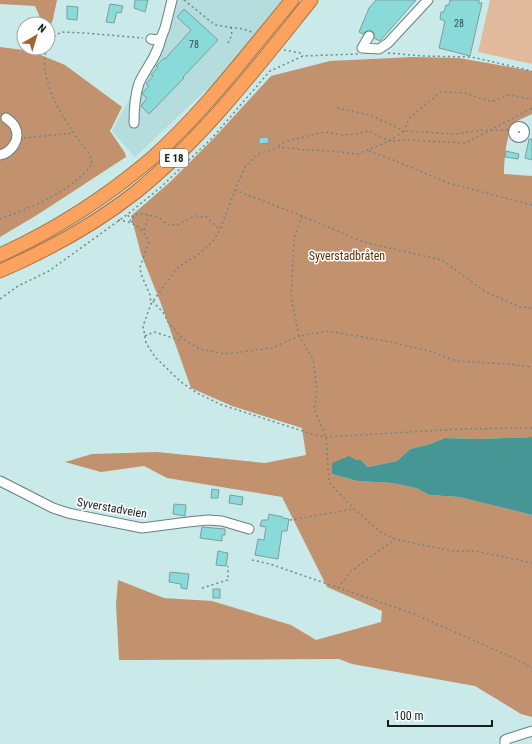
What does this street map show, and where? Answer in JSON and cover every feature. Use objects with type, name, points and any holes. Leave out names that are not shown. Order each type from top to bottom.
[{"type":"highway","name":"E 18","points":[[0,255],[39,236],[99,200],[152,158],[176,135],[214,94],[292,0]]},
{"type":"highway","name":"E 18","points":[[0,271],[35,256],[72,235],[114,208],[162,169],[226,104],[312,0]]},
{"type":"street","points":[[134,124],[134,112],[139,85],[159,47],[156,39],[165,28],[172,0]]},
{"type":"street","points":[[369,36],[362,48],[379,49],[388,44],[428,0]]},
{"type":"street","points":[[0,154],[5,153],[13,147],[17,138],[15,126],[6,118]]},
{"type":"street","name":"Syverstadveien","points":[[0,481],[53,508],[68,513],[142,528],[208,520],[222,521],[249,529]]},
{"type":"street","points":[[505,744],[506,739],[532,731]]},
{"type":"path","points":[[184,0],[215,25],[243,29],[252,32]]},
{"type":"path","points":[[228,43],[232,35],[231,28]]},
{"type":"path","points":[[56,35],[61,32],[156,39]]},
{"type":"path","points":[[282,49],[300,53],[303,56]]},
{"type":"path","points":[[384,53],[423,56],[472,57],[532,71]]},
{"type":"path","points":[[0,299],[18,286],[49,271],[128,214],[160,187],[212,138],[270,71],[303,56],[362,54]]},
{"type":"path","points":[[0,219],[24,211],[64,189],[84,174],[92,164],[90,155],[73,133],[58,107],[45,71],[44,56]]},
{"type":"path","points":[[150,304],[177,268],[203,250],[213,241],[220,230],[245,167],[258,154],[279,147],[358,154],[369,151],[389,141],[404,131],[410,117],[441,92],[466,93],[491,102],[509,95],[532,100]]},
{"type":"path","points":[[337,108],[370,115],[404,131],[456,134],[488,130],[513,130]]},
{"type":"path","points":[[279,147],[280,144],[291,140],[325,132],[342,135],[369,131],[389,141],[408,140],[466,143],[532,108]]},
{"type":"path","points":[[17,138],[73,133]]},
{"type":"path","points":[[369,151],[448,183],[532,205]]},
{"type":"path","points":[[235,190],[363,242],[442,260],[484,291],[520,307],[532,308]]},
{"type":"path","points":[[132,224],[133,217],[139,213],[158,217],[168,225],[177,225],[195,216],[206,217],[220,230]]},
{"type":"path","points":[[128,214],[132,224]]},
{"type":"path","points":[[144,231],[149,215]]},
{"type":"path","points":[[302,216],[294,239],[291,297],[299,336],[313,359],[317,392],[314,409],[326,437],[329,482],[354,509],[382,533],[395,539],[452,551],[482,552],[532,563]]},
{"type":"path","points":[[118,220],[127,221],[144,231],[149,242],[140,267],[141,274],[150,295],[150,304],[143,326],[146,343],[155,357],[181,382],[197,393],[222,405],[295,429],[326,437],[460,429],[532,428]]},
{"type":"path","points":[[153,300],[168,322],[183,339],[200,349],[225,354],[272,348],[299,336],[328,331],[386,341],[429,351],[456,361],[532,367]]},
{"type":"path","points":[[144,337],[154,332],[179,340],[183,339]]},
{"type":"path","points":[[290,520],[354,509]]},
{"type":"path","points":[[338,588],[350,572],[395,539]]},
{"type":"path","points":[[252,560],[270,564],[414,614],[514,658],[532,668]]},
{"type":"path","points":[[202,588],[228,580],[228,566]]},
{"type":"shaded area","points":[[170,0],[283,0],[221,76],[135,157],[112,131],[158,46]]},
{"type":"shaded area","points":[[490,0],[532,0],[532,64],[478,52]]},
{"type":"green space","points":[[0,0],[57,0],[54,16],[39,16],[35,6],[0,4]]},
{"type":"green space","points":[[0,47],[16,49],[16,56],[43,56],[65,65],[122,107],[110,131],[125,153],[126,157],[37,215],[0,237]]},
{"type":"green space","name":"Syverstadbråten","points":[[413,57],[459,58],[532,71],[532,114],[515,123],[509,133],[504,162],[504,174],[532,176],[532,437],[479,439],[445,438],[427,445],[410,449],[397,461],[368,467],[361,460],[332,474],[357,481],[392,483],[416,488],[429,495],[459,497],[532,515],[532,717],[521,714],[475,686],[352,664],[339,659],[119,660],[116,604],[118,580],[164,598],[212,601],[291,625],[316,640],[381,622],[382,611],[327,587],[282,497],[167,478],[144,466],[101,472],[65,462],[92,454],[157,452],[265,463],[306,455],[302,428],[232,406],[191,388],[160,301],[141,254],[131,216],[170,182],[213,139],[271,76],[330,61]]},
{"type":"water","points":[[532,437],[532,515],[459,497],[429,495],[416,488],[392,483],[357,481],[332,474],[332,463],[349,456],[356,460],[361,460],[368,467],[397,461],[410,449],[427,445],[445,438],[479,439]]},
{"type":"building","points":[[135,0],[148,0],[145,12],[134,8]]},
{"type":"building","points":[[376,0],[416,0],[380,41],[374,38],[374,33],[372,31],[366,31],[363,34],[359,32],[369,8]]},
{"type":"building","points":[[450,0],[479,0],[479,3],[482,3],[470,56],[439,48],[445,21],[440,19],[441,12],[444,12],[446,5],[449,5]]},
{"type":"building","points":[[110,4],[123,6],[121,13],[117,12],[114,23],[106,22]]},
{"type":"building","points":[[67,6],[78,7],[77,20],[67,19]]},
{"type":"building","points":[[184,9],[218,40],[149,114],[141,106],[147,98],[142,94],[149,86],[146,84],[158,67],[156,66],[164,58],[165,59],[191,30],[177,17]]},
{"type":"building","points":[[268,137],[269,143],[259,144],[259,138]]},
{"type":"building","points":[[529,139],[532,139],[532,160],[525,158]]},
{"type":"building","points":[[506,151],[519,154],[518,159],[505,157]]},
{"type":"building","points":[[212,489],[219,490],[218,498],[211,498]]},
{"type":"building","points":[[230,495],[243,497],[242,505],[229,503]]},
{"type":"building","points":[[174,504],[186,505],[185,516],[173,514]]},
{"type":"building","points":[[269,514],[289,519],[287,531],[282,531],[278,559],[255,555],[258,539],[264,540],[266,527],[260,526],[262,520],[268,520]]},
{"type":"building","points":[[202,527],[225,529],[225,535],[222,535],[222,541],[200,538]]},
{"type":"building","points":[[218,551],[228,553],[226,566],[216,565]]},
{"type":"building","points":[[170,572],[189,574],[187,589],[181,588],[181,584],[169,582]]},
{"type":"building","points":[[213,589],[220,589],[220,598],[213,598]]}]
